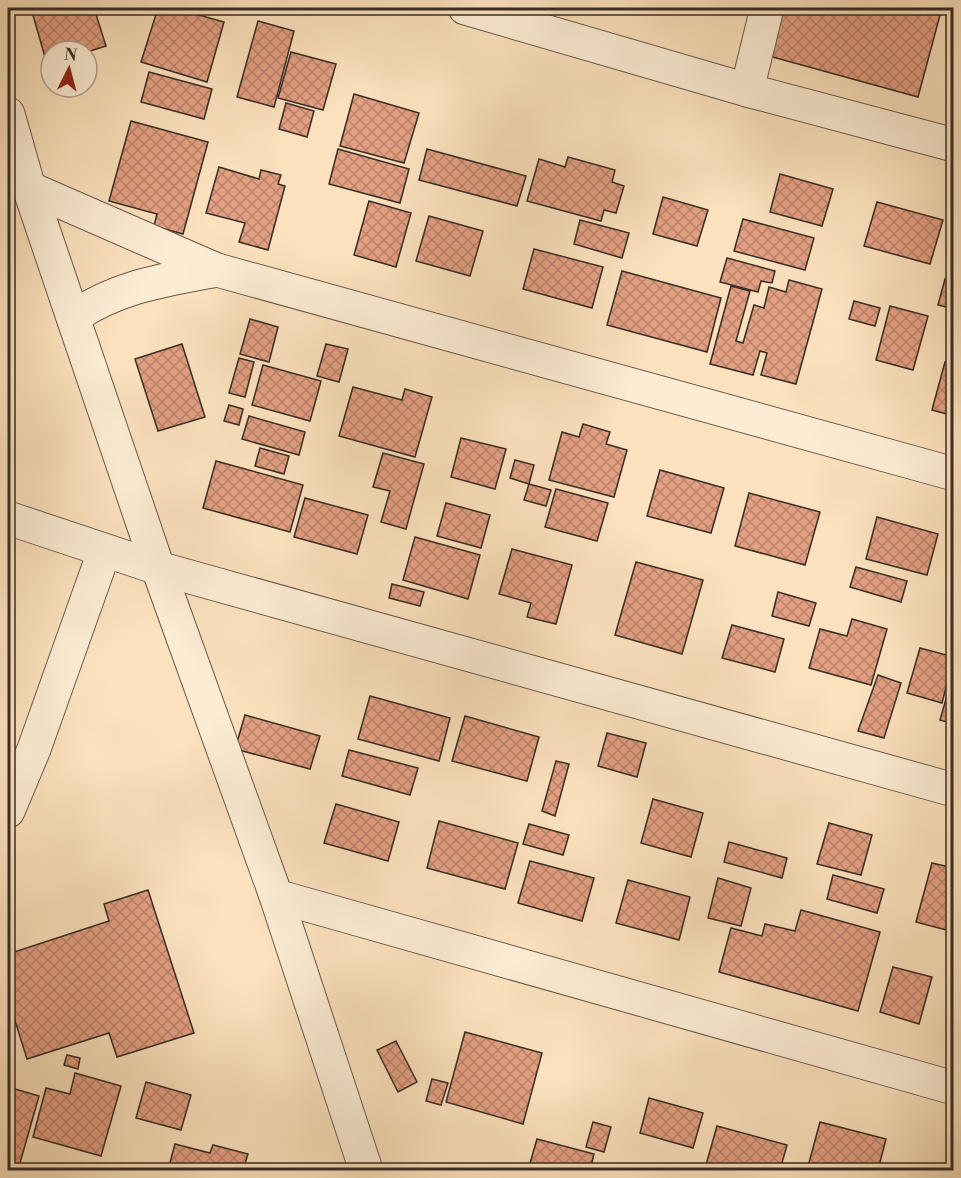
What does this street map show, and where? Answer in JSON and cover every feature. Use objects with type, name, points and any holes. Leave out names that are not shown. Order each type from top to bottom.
[{"type":"street","points":[[465,8],[747,90],[954,145]]},
{"type":"street","points":[[747,90],[767,8]]},
{"type":"street","points":[[8,114],[29,188],[158,568],[276,896],[366,1170]]},
{"type":"street","points":[[29,188],[217,270],[954,474]]},
{"type":"street","points":[[74,318],[93,304],[142,284],[217,270]]},
{"type":"street","points":[[8,518],[104,552],[158,568],[954,790]]},
{"type":"street","points":[[8,811],[34,749],[104,552]]},
{"type":"street","points":[[276,896],[954,1089]]},
{"type":"building","points":[[31,8],[94,8],[106,46],[99,48],[99,39],[40,39]]},
{"type":"building","points":[[158,8],[174,8],[224,22],[207,82],[141,62]]},
{"type":"building","points":[[782,8],[912,8],[940,15],[918,97],[769,56]]},
{"type":"building","points":[[258,21],[294,31],[274,107],[237,97]]},
{"type":"building","points":[[291,52],[336,64],[323,110],[278,98]]},
{"type":"building","points":[[149,72],[212,89],[204,119],[141,102]]},
{"type":"building","points":[[354,94],[419,113],[404,163],[340,146]]},
{"type":"building","points":[[286,103],[314,111],[307,137],[279,129]]},
{"type":"building","points":[[131,121],[208,142],[183,234],[154,226],[157,214],[109,201]]},
{"type":"building","points":[[338,149],[409,169],[400,203],[329,184]]},
{"type":"building","points":[[427,149],[526,176],[517,206],[419,180]]},
{"type":"building","points":[[568,157],[615,170],[612,182],[624,186],[616,213],[604,210],[601,221],[527,201],[539,159],[565,167]]},
{"type":"building","points":[[219,167],[259,179],[261,170],[281,175],[278,184],[285,186],[268,250],[239,242],[245,223],[206,213]]},
{"type":"building","points":[[780,174],[833,189],[822,226],[770,212]]},
{"type":"building","points":[[663,197],[708,210],[697,246],[653,234]]},
{"type":"building","points":[[369,201],[411,213],[396,267],[354,255]]},
{"type":"building","points":[[877,202],[943,220],[930,264],[864,246]]},
{"type":"building","points":[[429,216],[483,231],[470,276],[416,261]]},
{"type":"building","points":[[743,219],[814,238],[805,270],[734,251]]},
{"type":"building","points":[[580,220],[629,233],[622,258],[574,244]]},
{"type":"building","points":[[534,249],[603,267],[592,308],[523,289]]},
{"type":"building","points":[[727,258],[775,271],[772,283],[761,281],[758,292],[720,282]]},
{"type":"building","points":[[622,271],[721,298],[707,352],[607,325]]},
{"type":"building","points":[[945,279],[954,281],[954,309],[938,305]]},
{"type":"building","points":[[789,280],[822,289],[796,384],[761,375],[767,353],[760,351],[753,375],[710,364],[731,286],[750,291],[736,341],[743,343],[754,305],[764,308],[769,287],[786,292]]},
{"type":"building","points":[[854,301],[880,308],[875,326],[849,319]]},
{"type":"building","points":[[890,306],[928,316],[913,370],[876,360]]},
{"type":"building","points":[[954,317],[954,334],[949,333]]},
{"type":"building","points":[[250,319],[278,327],[269,362],[240,354]]},
{"type":"building","points":[[182,344],[205,417],[158,431],[135,359]]},
{"type":"building","points":[[326,344],[348,349],[339,382],[317,376]]},
{"type":"building","points":[[239,358],[254,362],[245,397],[229,393]]},
{"type":"building","points":[[945,362],[954,364],[954,416],[932,410]]},
{"type":"building","points":[[263,365],[321,381],[310,421],[252,405]]},
{"type":"building","points":[[353,387],[402,400],[405,389],[432,397],[415,457],[339,436]]},
{"type":"building","points":[[229,405],[243,409],[239,425],[224,421]]},
{"type":"building","points":[[249,416],[305,432],[299,455],[242,439]]},
{"type":"building","points":[[583,424],[610,432],[606,444],[627,450],[614,497],[549,480],[562,432],[579,437]]},
{"type":"building","points":[[461,438],[506,449],[495,489],[451,477]]},
{"type":"building","points":[[260,448],[289,456],[284,474],[255,466]]},
{"type":"building","points":[[383,453],[424,464],[406,529],[381,522],[390,491],[373,487]]},
{"type":"building","points":[[515,460],[534,465],[529,484],[510,478]]},
{"type":"building","points":[[216,461],[303,485],[290,532],[203,508]]},
{"type":"building","points":[[660,470],[724,488],[711,533],[647,516]]},
{"type":"building","points":[[529,484],[551,490],[546,506],[524,500]]},
{"type":"building","points":[[556,489],[608,503],[597,541],[545,527]]},
{"type":"building","points":[[749,493],[820,512],[805,565],[735,546]]},
{"type":"building","points":[[305,498],[368,515],[357,554],[294,537]]},
{"type":"building","points":[[446,503],[490,515],[481,548],[437,536]]},
{"type":"building","points":[[877,517],[938,534],[927,575],[866,559]]},
{"type":"building","points":[[415,537],[480,555],[468,599],[403,580]]},
{"type":"building","points":[[512,549],[572,565],[556,624],[527,617],[531,603],[499,594]]},
{"type":"building","points":[[636,562],[703,580],[682,654],[615,635]]},
{"type":"building","points":[[856,567],[907,581],[901,602],[850,587]]},
{"type":"building","points":[[392,584],[424,592],[420,606],[389,598]]},
{"type":"building","points":[[778,592],[816,603],[809,626],[772,616]]},
{"type":"building","points":[[852,619],[887,629],[871,685],[809,668],[820,629],[847,636]]},
{"type":"building","points":[[8,623],[14,625],[8,646]]},
{"type":"building","points":[[732,625],[784,639],[775,672],[722,658]]},
{"type":"building","points":[[920,648],[954,657],[942,703],[907,693]]},
{"type":"building","points":[[954,671],[954,724],[940,720]]},
{"type":"building","points":[[878,675],[901,683],[884,738],[858,731]]},
{"type":"building","points":[[370,696],[450,718],[439,761],[358,739]]},
{"type":"building","points":[[245,715],[320,736],[310,769],[235,749]]},
{"type":"building","points":[[465,716],[539,737],[527,781],[452,761]]},
{"type":"building","points":[[607,733],[646,743],[637,777],[598,766]]},
{"type":"building","points":[[349,750],[418,768],[410,795],[342,776]]},
{"type":"building","points":[[556,761],[569,764],[555,816],[542,811]]},
{"type":"building","points":[[653,799],[703,813],[691,857],[641,843]]},
{"type":"building","points":[[336,804],[399,822],[388,861],[324,843]]},
{"type":"building","points":[[439,821],[518,843],[505,889],[427,868]]},
{"type":"building","points":[[829,823],[872,835],[861,875],[817,864]]},
{"type":"building","points":[[529,824],[569,835],[563,855],[523,844]]},
{"type":"building","points":[[729,842],[787,858],[782,878],[724,862]]},
{"type":"building","points":[[530,861],[594,878],[582,921],[518,903]]},
{"type":"building","points":[[932,863],[954,868],[954,932],[916,922]]},
{"type":"building","points":[[833,875],[884,889],[877,913],[827,899]]},
{"type":"building","points":[[718,878],[751,888],[741,926],[708,918]]},
{"type":"building","points":[[628,880],[690,897],[679,940],[616,923]]},
{"type":"building","points":[[148,890],[194,1033],[117,1057],[109,1033],[27,1059],[8,998],[8,954],[109,921],[104,904]]},
{"type":"building","points":[[801,910],[880,932],[858,1011],[719,972],[731,928],[762,936],[765,924],[795,931]]},
{"type":"building","points":[[893,967],[932,977],[919,1024],[880,1012]]},
{"type":"building","points":[[465,1032],[542,1053],[523,1124],[446,1102]]},
{"type":"building","points":[[396,1041],[417,1082],[398,1092],[377,1050]]},
{"type":"building","points":[[67,1055],[80,1058],[78,1069],[64,1065]]},
{"type":"building","points":[[75,1073],[121,1086],[101,1156],[33,1137],[46,1088],[70,1094]]},
{"type":"building","points":[[432,1079],[448,1083],[441,1105],[426,1101]]},
{"type":"building","points":[[146,1082],[191,1095],[181,1130],[136,1118]]},
{"type":"building","points":[[8,1087],[39,1096],[18,1170],[8,1167]]},
{"type":"building","points":[[649,1098],[703,1113],[693,1148],[640,1133]]},
{"type":"building","points":[[593,1122],[611,1127],[604,1152],[586,1147]]},
{"type":"building","points":[[820,1122],[886,1139],[878,1170],[807,1170]]},
{"type":"building","points":[[717,1126],[787,1145],[780,1170],[726,1170],[706,1165]]},
{"type":"building","points":[[537,1139],[594,1154],[590,1170],[528,1170]]},
{"type":"building","points":[[175,1144],[210,1153],[213,1145],[248,1154],[243,1170],[168,1170]]}]
